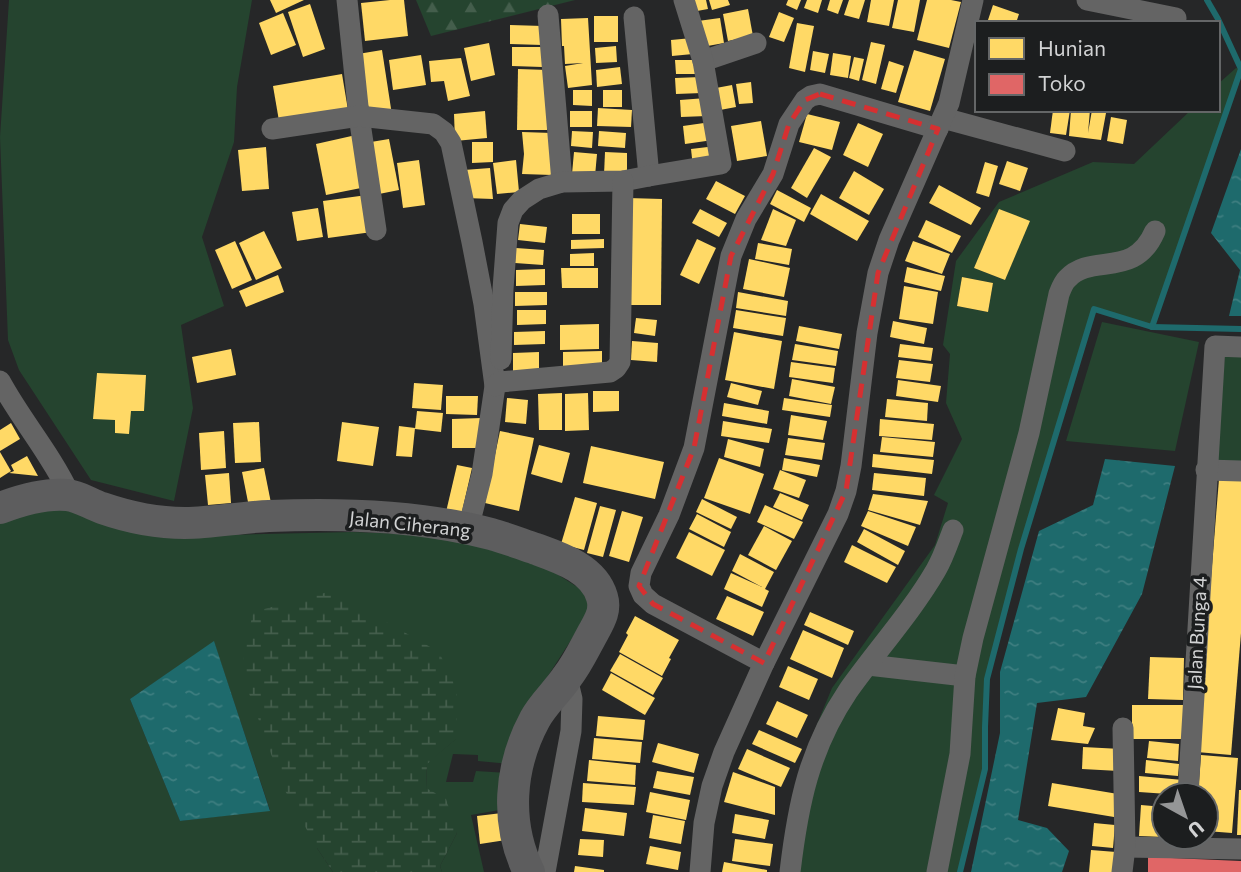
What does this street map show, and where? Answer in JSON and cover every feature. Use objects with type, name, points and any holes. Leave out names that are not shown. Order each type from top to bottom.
[{"type":"street","points":[[347,0],[359,116],[376,230]]},
{"type":"street","points":[[468,529],[482,474],[498,384],[508,223],[513,210],[522,200],[539,189],[562,182],[623,181],[721,164],[703,61],[684,0]]},
{"type":"street","points":[[699,872],[704,823],[712,786],[724,752],[764,663],[827,539],[846,491],[867,333],[878,273],[941,123],[955,82],[973,0]]},
{"type":"street","points":[[1087,0],[1176,19],[1167,0]]},
{"type":"street","points":[[548,15],[562,182]]},
{"type":"street","points":[[634,17],[649,176]]},
{"type":"street","points":[[703,61],[756,43]]},
{"type":"street","points":[[764,663],[653,604],[643,595],[639,586],[641,573],[669,515],[694,448],[731,256],[746,219],[773,174],[789,124],[805,100],[820,94],[1065,151]]},
{"type":"street","points":[[272,129],[359,116],[433,124],[444,132],[451,143],[475,254],[498,384]]},
{"type":"street","points":[[498,384],[610,372],[620,362],[623,181]]},
{"type":"street","points":[[936,872],[960,754],[965,676],[973,638],[1029,433],[1059,294],[1067,279],[1083,268],[1116,264],[1138,254],[1149,244],[1155,231]]},
{"type":"street","name":"Jalan Bunga 4","points":[[1189,781],[1215,346],[1241,347]]},
{"type":"street","points":[[0,381],[52,460],[70,495]]},
{"type":"street","points":[[1206,470],[1241,471]]},
{"type":"street","name":"Jalan Ciherang","points":[[0,508],[38,496],[70,495],[119,514],[184,523],[304,515],[387,518],[468,529],[511,540],[567,561],[583,570],[598,586],[604,604],[603,613],[567,678],[536,717],[519,759],[512,800],[513,820],[529,872]]},
{"type":"street","points":[[790,872],[805,779],[829,723],[847,693],[937,568],[953,530]]},
{"type":"street","points":[[868,665],[965,676]]},
{"type":"street","points":[[545,872],[571,731],[572,699],[567,678]]},
{"type":"street","points":[[1122,872],[1125,846],[1123,728]]},
{"type":"street","points":[[1125,846],[1150,844]]},
{"type":"street","points":[[1220,846],[1241,849]]},
{"type":"highlighted area","points":[[820,94],[938,129],[878,273],[846,491],[764,663],[653,604],[639,586],[694,448],[731,256],[773,174],[789,124],[805,100]]},
{"type":"green space","points":[[9,0],[252,0],[237,87],[234,142],[202,237],[224,306],[181,325],[193,408],[174,501],[91,480],[19,370],[8,340],[0,137]]},
{"type":"green space","points":[[416,0],[575,0],[431,36]]},
{"type":"green space","points":[[1236,68],[1241,69],[1152,327],[1094,310],[1021,549],[987,679],[985,769],[960,872],[781,872],[808,746],[832,688],[935,545],[948,503],[934,495],[962,439],[946,403],[950,354],[943,345],[956,261],[999,202],[1093,162],[1134,164],[1189,112],[1220,112],[1220,82]],"holes":[[[999,209],[1029,222],[1005,280],[974,268]],[[962,277],[993,283],[988,312],[957,306]]]},
{"type":"green space","points":[[1102,322],[1199,342],[1175,451],[1066,441]]},
{"type":"green space","points":[[1225,353],[1241,354],[1241,462],[1216,462]]},
{"type":"green space","points":[[62,503],[226,535],[352,532],[432,535],[538,562],[582,590],[591,609],[544,682],[511,764],[478,761],[478,755],[453,754],[446,782],[473,782],[476,771],[508,773],[505,809],[471,815],[484,872],[442,872],[440,866],[457,833],[426,788],[427,763],[457,738],[317,848],[333,872],[0,872],[0,521]],"holes":[[[214,642],[270,810],[180,821],[130,699]]]},
{"type":"green space","points":[[332,591],[439,652],[457,690],[457,738],[427,764],[426,788],[446,799],[457,833],[440,866],[442,872],[333,872],[283,787],[241,671],[253,612]]},
{"type":"water","points":[[1241,149],[1241,316],[1229,316],[1240,270],[1211,233]]},
{"type":"water","points":[[1105,459],[1175,466],[1142,594],[1086,697],[1037,703],[1018,820],[1047,828],[1069,851],[1062,872],[971,872],[1000,733],[1000,672],[1039,531],[1093,505]]},
{"type":"water","points":[[214,641],[270,811],[180,821],[130,699]]},
{"type":"building: Hunian","points":[[270,0],[304,0],[276,13]]},
{"type":"building: Hunian","points":[[404,0],[408,36],[365,41],[361,3]]},
{"type":"building: Hunian","points":[[694,0],[706,0],[708,9],[697,11]]},
{"type":"building: Hunian","points":[[709,0],[728,0],[730,5],[712,10]]},
{"type":"building: Hunian","points":[[788,0],[801,0],[797,10],[786,5]]},
{"type":"building: Hunian","points":[[807,0],[822,0],[818,13],[804,8]]},
{"type":"building: Hunian","points":[[830,0],[843,0],[838,14],[827,10]]},
{"type":"building: Hunian","points":[[849,0],[865,0],[859,19],[844,15]]},
{"type":"building: Hunian","points":[[871,0],[894,0],[889,26],[867,22]]},
{"type":"building: Hunian","points":[[898,0],[920,0],[914,32],[892,28]]},
{"type":"building: Hunian","points":[[927,0],[961,2],[949,48],[917,40]]},
{"type":"building: Hunian","points":[[310,4],[325,49],[303,57],[288,12]]},
{"type":"building: Hunian","points":[[993,5],[1019,14],[1017,21],[988,21]]},
{"type":"building: Hunian","points":[[748,9],[753,36],[728,41],[723,14]]},
{"type":"building: Hunian","points":[[779,12],[794,18],[784,42],[769,37]]},
{"type":"building: Hunian","points":[[283,13],[296,45],[271,55],[259,23]]},
{"type":"building: Hunian","points":[[594,16],[618,16],[618,42],[594,42]]},
{"type":"building: Hunian","points":[[588,18],[592,85],[568,88],[565,66],[583,63],[565,64],[561,19]]},
{"type":"building: Hunian","points":[[720,18],[724,43],[702,47],[698,21]]},
{"type":"building: Hunian","points":[[797,23],[814,26],[805,72],[789,68]]},
{"type":"building: Hunian","points":[[510,25],[543,26],[542,45],[510,44]]},
{"type":"building: Hunian","points":[[692,38],[693,54],[672,56],[671,40]]},
{"type":"building: Hunian","points":[[871,42],[885,45],[876,84],[862,80]]},
{"type":"building: Hunian","points":[[489,43],[495,75],[471,81],[464,48]]},
{"type":"building: Hunian","points":[[616,46],[617,62],[596,63],[595,48]]},
{"type":"building: Hunian","points":[[512,47],[543,47],[542,67],[512,66]]},
{"type":"building: Hunian","points":[[382,50],[392,115],[370,115],[358,54]]},
{"type":"building: Hunian","points":[[914,50],[945,59],[930,111],[898,102]]},
{"type":"building: Hunian","points":[[813,51],[829,54],[825,73],[810,70]]},
{"type":"building: Hunian","points":[[833,53],[851,56],[848,78],[830,75]]},
{"type":"building: Hunian","points":[[421,55],[426,85],[393,90],[389,60]]},
{"type":"building: Hunian","points":[[854,57],[864,59],[859,81],[849,78]]},
{"type":"building: Hunian","points":[[461,58],[470,96],[448,101],[444,81],[431,82],[429,61]]},
{"type":"building: Hunian","points":[[675,60],[697,60],[697,74],[676,74]]},
{"type":"building: Hunian","points":[[889,61],[904,66],[896,93],[881,89]]},
{"type":"building: Hunian","points":[[620,67],[622,84],[597,87],[596,70]]},
{"type":"building: Hunian","points":[[518,69],[548,70],[547,130],[517,130]]},
{"type":"building: Hunian","points":[[342,74],[348,110],[279,121],[273,86]]},
{"type":"building: Hunian","points":[[701,77],[702,93],[676,94],[675,78]]},
{"type":"building: Hunian","points":[[751,82],[753,103],[739,104],[736,84]]},
{"type":"building: Hunian","points":[[732,85],[736,107],[720,110],[716,88]]},
{"type":"building: Hunian","points":[[573,90],[592,90],[592,106],[573,105]]},
{"type":"building: Hunian","points":[[603,90],[622,90],[622,107],[603,107]]},
{"type":"building: Hunian","points":[[706,98],[707,116],[681,117],[680,100]]},
{"type":"building: Hunian","points":[[598,108],[632,110],[631,127],[597,126]]},
{"type":"building: Hunian","points":[[485,111],[487,138],[455,141],[454,114]]},
{"type":"building: Hunian","points":[[570,111],[592,111],[592,127],[570,127]]},
{"type":"building: Hunian","points":[[1053,112],[1070,112],[1066,135],[1050,133]]},
{"type":"building: Hunian","points":[[1071,112],[1090,112],[1088,133],[1092,112],[1106,113],[1101,140],[1069,136]]},
{"type":"building: Hunian","points":[[807,114],[840,122],[832,150],[799,142]]},
{"type":"building: Hunian","points":[[1111,117],[1127,120],[1123,144],[1107,141]]},
{"type":"building: Hunian","points":[[761,121],[767,156],[737,161],[731,126]]},
{"type":"building: Hunian","points":[[711,122],[713,140],[685,144],[683,126]]},
{"type":"building: Hunian","points":[[858,123],[883,134],[868,167],[843,155]]},
{"type":"building: Hunian","points":[[572,131],[593,132],[592,148],[571,146]]},
{"type":"building: Hunian","points":[[599,131],[626,133],[625,148],[598,146]]},
{"type":"building: Hunian","points":[[522,132],[552,133],[552,175],[522,174]]},
{"type":"building: Hunian","points":[[356,135],[366,187],[326,195],[316,144]]},
{"type":"building: Hunian","points":[[389,139],[399,190],[374,195],[365,143]]},
{"type":"building: Hunian","points":[[472,142],[493,142],[493,162],[472,163]]},
{"type":"building: Hunian","points":[[716,146],[719,164],[693,167],[691,149]]},
{"type":"building: Hunian","points":[[266,147],[269,189],[242,191],[238,150]]},
{"type":"building: Hunian","points":[[814,148],[831,157],[807,198],[791,188]]},
{"type":"building: Hunian","points":[[574,152],[597,154],[595,176],[572,174]]},
{"type":"building: Hunian","points":[[605,152],[627,153],[627,176],[604,175]]},
{"type":"building: Hunian","points":[[419,160],[425,205],[403,208],[397,163]]},
{"type":"building: Hunian","points":[[516,160],[519,192],[497,194],[493,163]]},
{"type":"building: Hunian","points":[[1007,161],[1028,168],[1020,191],[999,184]]},
{"type":"building: Hunian","points":[[985,162],[998,166],[989,197],[976,193]]},
{"type":"building: Hunian","points":[[490,168],[493,199],[465,198],[464,170]]},
{"type":"building: Hunian","points":[[854,171],[884,189],[869,215],[839,198]]},
{"type":"building: Hunian","points":[[716,181],[745,196],[735,214],[706,199]]},
{"type":"building: Hunian","points":[[939,185],[981,208],[971,225],[929,203]]},
{"type":"building: Hunian","points":[[777,190],[811,208],[804,222],[770,204]]},
{"type":"building: Hunian","points":[[821,194],[869,221],[857,241],[810,214]]},
{"type":"building: Hunian","points":[[367,195],[372,232],[328,238],[323,201]]},
{"type":"building: Hunian","points":[[628,198],[662,199],[661,305],[627,305]]},
{"type":"building: Hunian","points":[[318,208],[323,237],[297,241],[292,212]]},
{"type":"building: Hunian","points":[[700,209],[727,223],[719,237],[692,223]]},
{"type":"building: Hunian","points":[[773,209],[796,220],[786,246],[761,240]]},
{"type":"building: Hunian","points":[[999,209],[1030,221],[1005,280],[974,268]]},
{"type":"building: Hunian","points":[[572,214],[600,214],[600,234],[572,234]]},
{"type":"building: Hunian","points":[[926,220],[961,236],[952,253],[918,237]]},
{"type":"building: Hunian","points":[[520,224],[547,227],[545,243],[518,240]]},
{"type":"building: Hunian","points":[[264,231],[282,268],[256,280],[239,243]]},
{"type":"building: Hunian","points":[[604,239],[604,248],[571,249],[571,240]]},
{"type":"building: Hunian","points":[[697,239],[716,248],[699,284],[680,275]]},
{"type":"building: Hunian","points":[[235,241],[252,280],[232,289],[215,250]]},
{"type":"building: Hunian","points":[[913,241],[950,254],[942,274],[905,261]]},
{"type":"building: Hunian","points":[[758,243],[792,249],[789,265],[755,259]]},
{"type":"building: Hunian","points":[[516,248],[544,250],[543,265],[515,263]]},
{"type":"building: Hunian","points":[[594,253],[594,266],[570,266],[570,254]]},
{"type":"building: Hunian","points":[[749,259],[790,268],[784,297],[743,289]]},
{"type":"building: Hunian","points":[[907,267],[945,276],[941,291],[904,282]]},
{"type":"building: Hunian","points":[[561,268],[598,268],[598,288],[562,288]]},
{"type":"building: Hunian","points":[[545,269],[545,285],[516,286],[516,270]]},
{"type":"building: Hunian","points":[[278,275],[284,292],[246,307],[239,291]]},
{"type":"building: Hunian","points":[[962,277],[993,283],[988,312],[957,306]]},
{"type":"building: Hunian","points":[[904,286],[938,292],[933,324],[899,319]]},
{"type":"building: Hunian","points":[[515,292],[547,292],[547,305],[515,306]]},
{"type":"building: Hunian","points":[[738,292],[788,301],[786,316],[736,308]]},
{"type":"building: Hunian","points":[[517,310],[546,310],[546,324],[517,325]]},
{"type":"building: Hunian","points":[[736,310],[786,318],[783,336],[733,328]]},
{"type":"building: Hunian","points":[[636,318],[657,320],[655,336],[634,333]]},
{"type":"building: Hunian","points":[[893,321],[927,328],[924,344],[890,337]]},
{"type":"building: Hunian","points":[[599,324],[599,349],[560,350],[560,325]]},
{"type":"building: Hunian","points":[[799,326],[842,334],[839,349],[796,341]]},
{"type":"building: Hunian","points":[[545,331],[545,344],[514,345],[514,332]]},
{"type":"building: Hunian","points":[[734,332],[782,341],[774,389],[725,380]]},
{"type":"building: Hunian","points":[[632,341],[658,343],[657,362],[631,360]]},
{"type":"building: Hunian","points":[[795,344],[838,351],[836,366],[792,360]]},
{"type":"building: Hunian","points":[[900,344],[933,348],[931,361],[898,357]]},
{"type":"building: Hunian","points":[[231,349],[236,375],[197,383],[192,357]]},
{"type":"building: Hunian","points":[[602,351],[602,370],[563,371],[563,352]]},
{"type":"building: Hunian","points":[[539,352],[539,371],[513,371],[513,353]]},
{"type":"building: Hunian","points":[[899,360],[933,364],[930,382],[896,378]]},
{"type":"building: Hunian","points":[[791,362],[835,368],[833,383],[789,377]]},
{"type":"building: Hunian","points":[[97,373],[146,375],[144,411],[131,411],[129,434],[115,433],[115,420],[93,419]]},
{"type":"building: Hunian","points":[[792,379],[835,387],[831,404],[789,396]]},
{"type":"building: Hunian","points":[[898,380],[941,386],[938,402],[896,396]]},
{"type":"building: Hunian","points":[[414,383],[443,385],[441,410],[412,408]]},
{"type":"building: Hunian","points":[[731,383],[762,391],[758,405],[727,397]]},
{"type":"building: Hunian","points":[[593,391],[619,391],[619,411],[593,412]]},
{"type":"building: Hunian","points":[[562,393],[562,430],[539,430],[538,394]]},
{"type":"building: Hunian","points":[[588,393],[589,430],[565,431],[565,394]]},
{"type":"building: Hunian","points":[[446,396],[478,396],[477,415],[446,414]]},
{"type":"building: Hunian","points":[[507,398],[528,400],[526,424],[505,422]]},
{"type":"building: Hunian","points":[[784,398],[832,405],[830,417],[782,410]]},
{"type":"building: Hunian","points":[[887,399],[928,403],[927,421],[885,417]]},
{"type":"building: Hunian","points":[[724,403],[769,411],[767,424],[722,416]]},
{"type":"building: Hunian","points":[[417,411],[443,413],[441,432],[415,429]]},
{"type":"building: Hunian","points":[[791,415],[827,421],[823,440],[788,435]]},
{"type":"building: Hunian","points":[[481,418],[481,448],[452,448],[452,419]]},
{"type":"building: Hunian","points":[[880,419],[934,424],[932,440],[879,436]]},
{"type":"building: Hunian","points":[[723,421],[772,429],[769,443],[721,436]]},
{"type":"building: Hunian","points":[[259,422],[261,462],[235,463],[233,423]]},
{"type":"building: Hunian","points":[[342,422],[379,427],[373,466],[337,461]]},
{"type":"building: Hunian","points":[[11,423],[20,439],[0,451],[0,430]]},
{"type":"building: Hunian","points":[[399,426],[415,428],[412,457],[396,456]]},
{"type":"building: Hunian","points":[[224,431],[226,468],[201,470],[199,433]]},
{"type":"building: Hunian","points":[[500,431],[534,438],[519,511],[485,503]]},
{"type":"building: Hunian","points":[[882,437],[935,442],[933,457],[880,452]]},
{"type":"building: Hunian","points":[[788,438],[825,443],[822,460],[785,455]]},
{"type":"building: Hunian","points":[[728,439],[764,449],[760,467],[724,457]]},
{"type":"building: Hunian","points":[[539,445],[570,453],[562,483],[531,474]]},
{"type":"building: Hunian","points":[[591,446],[664,462],[655,499],[583,483]]},
{"type":"building: Hunian","points":[[0,452],[11,471],[0,478]]},
{"type":"building: Hunian","points":[[873,454],[934,460],[932,474],[872,467]]},
{"type":"building: Hunian","points":[[27,456],[38,476],[9,473],[14,471],[11,465]]},
{"type":"building: Hunian","points":[[719,458],[764,474],[750,514],[704,498]]},
{"type":"building: Hunian","points":[[784,458],[820,465],[817,477],[782,470]]},
{"type":"building: Hunian","points":[[457,465],[472,468],[461,516],[446,512]]},
{"type":"building: Hunian","points":[[264,468],[271,503],[249,507],[242,472]]},
{"type":"building: Hunian","points":[[780,470],[806,480],[799,498],[773,489]]},
{"type":"building: Hunian","points":[[229,473],[231,503],[208,505],[205,475]]},
{"type":"building: Hunian","points":[[874,473],[926,478],[924,496],[872,490]]},
{"type":"building: Hunian","points":[[1219,479],[1241,481],[1241,633],[1231,755],[1197,752]]},
{"type":"building: Hunian","points":[[780,493],[809,505],[802,520],[773,507]]},
{"type":"building: Hunian","points":[[873,494],[928,501],[920,525],[868,510]]},
{"type":"building: Hunian","points":[[575,497],[597,503],[584,550],[561,544]]},
{"type":"building: Hunian","points":[[702,499],[737,517],[731,529],[696,512]]},
{"type":"building: Hunian","points":[[765,505],[803,522],[794,539],[757,522]]},
{"type":"building: Hunian","points":[[600,506],[616,510],[603,557],[587,553]]},
{"type":"building: Hunian","points":[[622,511],[643,517],[629,562],[609,556]]},
{"type":"building: Hunian","points":[[868,511],[916,527],[908,546],[861,526]]},
{"type":"building: Hunian","points":[[697,514],[731,532],[724,547],[689,529]]},
{"type":"building: Hunian","points":[[764,526],[792,541],[776,570],[748,555]]},
{"type":"building: Hunian","points":[[864,529],[905,551],[898,565],[857,542]]},
{"type":"building: Hunian","points":[[689,532],[725,550],[712,576],[676,558]]},
{"type":"building: Hunian","points":[[852,545],[896,567],[887,583],[844,562]]},
{"type":"building: Hunian","points":[[740,554],[774,572],[765,589],[769,591],[762,607],[724,589],[731,573],[762,587],[732,571]]},
{"type":"building: Hunian","points":[[727,596],[764,612],[753,636],[716,619]]},
{"type":"building: Hunian","points":[[810,612],[854,631],[848,645],[804,625]]},
{"type":"building: Hunian","points":[[635,616],[679,640],[662,676],[619,652]]},
{"type":"building: Hunian","points":[[803,630],[844,648],[832,678],[790,659]]},
{"type":"building: Hunian","points":[[620,654],[663,678],[653,695],[610,671]]},
{"type":"building: Hunian","points":[[1150,657],[1184,658],[1183,700],[1148,699]]},
{"type":"building: Hunian","points":[[788,666],[818,679],[809,700],[779,687]]},
{"type":"building: Hunian","points":[[611,673],[655,698],[645,715],[602,690]]},
{"type":"building: Hunian","points":[[777,701],[808,715],[797,738],[766,724]]},
{"type":"building: Hunian","points":[[1132,705],[1183,705],[1183,739],[1132,739]]},
{"type":"building: Hunian","points":[[1058,708],[1085,713],[1083,726],[1095,728],[1088,744],[1051,740]]},
{"type":"building: Hunian","points":[[598,716],[645,720],[643,740],[596,736]]},
{"type":"building: Hunian","points":[[759,730],[802,749],[795,763],[752,744]]},
{"type":"building: Hunian","points":[[594,738],[642,742],[640,763],[592,759]]},
{"type":"building: Hunian","points":[[1149,741],[1179,744],[1178,761],[1147,758]]},
{"type":"building: Hunian","points":[[658,743],[699,754],[694,773],[652,762]]},
{"type":"building: Hunian","points":[[1083,747],[1121,749],[1119,771],[1082,769]]},
{"type":"building: Hunian","points":[[747,749],[790,768],[781,787],[738,769]]},
{"type":"building: Hunian","points":[[1201,755],[1238,758],[1232,833],[1220,832],[1220,781],[1199,781]]},
{"type":"building: Hunian","points":[[589,760],[636,765],[635,785],[587,781]]},
{"type":"building: Hunian","points":[[1146,760],[1179,764],[1178,776],[1145,773]]},
{"type":"building: Hunian","points":[[657,771],[694,777],[690,795],[653,788]]},
{"type":"building: Hunian","points":[[733,772],[775,787],[775,815],[724,802]]},
{"type":"building: Hunian","points":[[1139,776],[1183,780],[1150,781],[1150,793],[1139,792]]},
{"type":"building: Hunian","points":[[583,783],[636,787],[634,805],[582,802]]},
{"type":"building: Hunian","points":[[1052,783],[1124,795],[1120,818],[1048,806]]},
{"type":"building: Hunian","points":[[1239,790],[1241,835],[1237,835]]},
{"type":"building: Hunian","points":[[650,792],[690,800],[686,820],[646,812]]},
{"type":"building: Hunian","points":[[1141,805],[1150,806],[1150,836],[1139,836]]},
{"type":"building: Hunian","points":[[585,808],[627,813],[624,836],[582,831]]},
{"type":"building: Hunian","points":[[502,813],[506,840],[480,844],[477,816]]},
{"type":"building: Hunian","points":[[735,814],[769,820],[765,839],[732,833]]},
{"type":"building: Hunian","points":[[653,815],[685,821],[681,844],[649,838]]},
{"type":"building: Hunian","points":[[1094,823],[1115,825],[1113,848],[1092,846]]},
{"type":"building: Hunian","points":[[580,839],[604,840],[603,857],[578,855]]},
{"type":"building: Hunian","points":[[735,839],[773,844],[770,866],[732,861]]},
{"type":"building: Hunian","points":[[650,846],[681,852],[678,870],[646,864]]},
{"type":"building: Hunian","points":[[1091,850],[1116,852],[1114,872],[1089,872]]},
{"type":"building: Hunian","points":[[724,862],[767,870],[767,872],[722,872]]},
{"type":"building: Hunian","points":[[575,866],[604,870],[604,872],[574,872]]},
{"type":"building: Toko","points":[[1148,857],[1241,861],[1241,872],[1148,872]]},
{"type":"waterway","points":[[1207,0],[1219,21]]},
{"type":"waterway","points":[[960,872],[985,769],[987,679],[1021,549],[1094,309],[1152,327],[1241,69],[1220,23]]},
{"type":"waterway","points":[[1152,327],[1241,329]]}]
